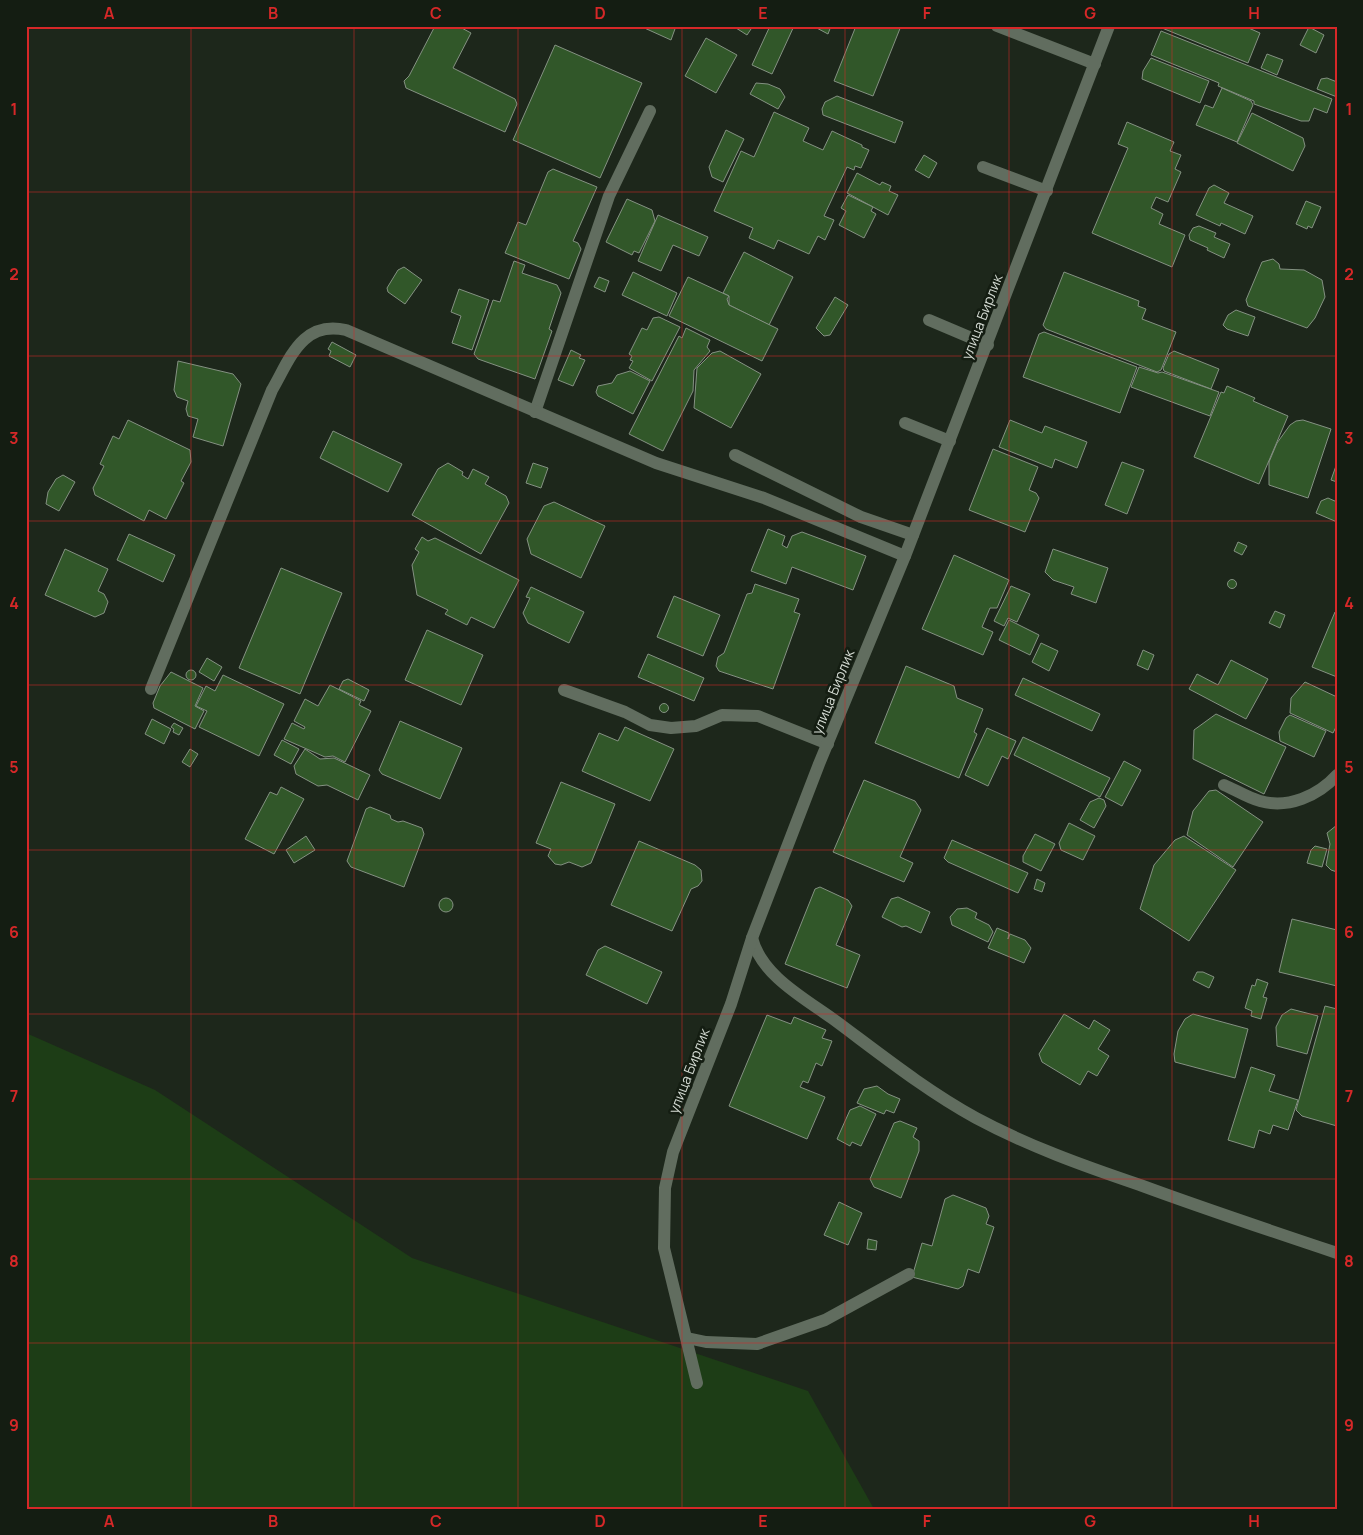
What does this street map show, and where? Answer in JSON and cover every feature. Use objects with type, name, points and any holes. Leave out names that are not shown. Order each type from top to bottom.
[{"type":"street","points":[[997,26],[1095,64]]},
{"type":"street","name":"улица Бирлик","points":[[697,1382],[664,1248],[665,1188],[673,1152],[731,1004],[752,938],[950,442],[1110,26]]},
{"type":"street","points":[[535,412],[609,196],[650,111]]},
{"type":"street","points":[[984,167],[1047,191]]},
{"type":"street","points":[[929,320],[988,345]]},
{"type":"street","points":[[151,689],[272,390],[305,337],[321,328],[331,327],[346,330],[656,463],[764,498],[905,556]]},
{"type":"street","points":[[905,422],[950,442]]},
{"type":"street","points":[[735,456],[861,517],[913,535]]},
{"type":"street","points":[[564,690],[625,712],[650,725],[671,728],[696,726],[722,715],[758,716],[828,744]]},
{"type":"street","points":[[1224,785],[1260,802],[1296,802],[1329,784],[1337,775]]},
{"type":"street","points":[[752,938],[754,948],[767,967],[788,986],[900,1067],[977,1119],[1054,1154],[1337,1252]]},
{"type":"street","points":[[687,1338],[706,1342],[757,1344],[825,1320],[909,1274]]},
{"type":"green space","points":[[26,1033],[155,1090],[412,1258],[808,1391],[874,1509],[26,1509]]},
{"type":"building","points":[[435,26],[458,26],[471,33],[453,68],[515,99],[517,104],[505,132],[406,88],[404,81],[409,76]]},
{"type":"building","points":[[640,26],[676,26],[671,40]]},
{"type":"building","points":[[737,26],[753,26],[747,35],[736,28]]},
{"type":"building","points":[[770,26],[794,26],[772,74],[752,65]]},
{"type":"building","points":[[813,26],[831,26],[828,34]]},
{"type":"building","points":[[856,26],[901,26],[873,96],[834,81]]},
{"type":"building","points":[[1163,26],[1244,26],[1260,33],[1248,63],[1162,28]]},
{"type":"building","points":[[1309,27],[1324,35],[1316,53],[1300,45]]},
{"type":"building","points":[[1161,31],[1332,99],[1327,113],[1314,108],[1309,121],[1301,121],[1254,104],[1254,101],[1218,86],[1219,83],[1151,55]]},
{"type":"building","points":[[706,38],[737,55],[716,93],[685,76]]},
{"type":"building","points":[[555,45],[642,83],[600,178],[513,140]]},
{"type":"building","points":[[1267,54],[1283,60],[1277,75],[1261,68]]},
{"type":"building","points":[[1151,58],[1209,81],[1200,103],[1142,79],[1143,71]]},
{"type":"building","points":[[1327,78],[1337,82],[1337,97],[1317,89],[1321,79]]},
{"type":"building","points":[[756,83],[768,84],[780,89],[785,97],[778,109],[750,94]]},
{"type":"building","points":[[1222,88],[1251,101],[1253,105],[1237,142],[1196,125],[1205,105],[1213,108]]},
{"type":"building","points":[[837,96],[903,122],[895,143],[823,115],[822,109],[825,102]]},
{"type":"building","points":[[774,112],[809,128],[803,141],[823,150],[832,131],[869,150],[861,168],[855,166],[854,170],[847,167],[824,216],[834,220],[825,240],[818,236],[809,254],[778,240],[774,249],[749,238],[753,228],[714,211],[741,151],[754,157]]},
{"type":"building","points":[[1252,113],[1303,138],[1305,146],[1293,171],[1237,143]]},
{"type":"building","points":[[1127,122],[1174,142],[1170,151],[1181,155],[1175,169],[1181,172],[1168,202],[1156,197],[1151,208],[1163,214],[1159,224],[1185,235],[1172,267],[1092,233],[1128,148],[1118,144]]},
{"type":"building","points":[[726,130],[744,139],[723,182],[712,177],[709,167]]},
{"type":"building","points":[[924,155],[937,163],[929,178],[915,170]]},
{"type":"building","points":[[553,169],[597,187],[573,241],[578,243],[581,249],[569,279],[505,253],[518,222],[526,225],[548,172]]},
{"type":"building","points":[[857,173],[880,185],[882,182],[891,186],[889,191],[898,195],[888,215],[847,193]]},
{"type":"building","points":[[1214,185],[1229,193],[1224,203],[1253,216],[1245,234],[1221,223],[1220,226],[1196,215],[1209,188]]},
{"type":"building","points":[[848,195],[873,207],[871,211],[876,214],[864,238],[839,225],[846,211],[841,208]]},
{"type":"building","points":[[627,199],[652,210],[655,221],[639,253],[634,251],[632,255],[606,242]]},
{"type":"building","points":[[1306,201],[1321,207],[1312,228],[1308,226],[1307,229],[1296,224]]},
{"type":"building","points":[[658,215],[708,237],[699,256],[673,245],[661,271],[638,261]]},
{"type":"building","points":[[1199,226],[1216,233],[1214,237],[1230,244],[1224,258],[1190,240],[1189,235],[1193,228]]},
{"type":"building","points":[[744,252],[793,277],[769,325],[729,305],[729,296],[723,293]]},
{"type":"building","points":[[1273,259],[1279,264],[1280,269],[1304,270],[1322,280],[1325,297],[1315,318],[1307,328],[1248,306],[1246,300],[1262,262]]},
{"type":"building","points":[[514,261],[525,265],[522,273],[557,285],[561,293],[549,329],[552,331],[535,379],[478,359],[474,354],[493,300],[500,302]]},
{"type":"building","points":[[404,267],[422,280],[405,304],[388,292],[387,288],[398,270]]},
{"type":"building","points":[[633,272],[677,293],[667,316],[622,295]]},
{"type":"building","points":[[1064,272],[1139,301],[1138,306],[1146,309],[1142,319],[1176,332],[1161,370],[1157,372],[1046,329],[1043,325]]},
{"type":"building","points":[[599,277],[609,281],[605,292],[594,287]]},
{"type":"building","points":[[688,277],[729,296],[727,299],[729,305],[778,329],[762,361],[669,316]]},
{"type":"building","points":[[459,289],[489,300],[472,350],[452,343],[461,316],[451,312]]},
{"type":"building","points":[[835,297],[848,305],[830,335],[824,336],[816,328]]},
{"type":"building","points":[[1236,310],[1255,317],[1248,336],[1227,329],[1223,325],[1228,315]]},
{"type":"building","points":[[659,317],[680,327],[652,381],[629,368],[633,361],[630,360],[632,356],[629,354],[642,328],[647,330],[653,318]]},
{"type":"building","points":[[686,328],[710,340],[707,347],[710,351],[694,370],[693,391],[663,451],[629,434],[679,336],[682,338]]},
{"type":"building","points":[[1044,332],[1137,367],[1120,413],[1023,377],[1039,334]]},
{"type":"building","points":[[332,342],[356,355],[350,367],[329,356],[331,351],[328,349]]},
{"type":"building","points":[[571,350],[581,355],[579,358],[585,360],[573,386],[558,380]]},
{"type":"building","points":[[720,351],[761,374],[731,428],[694,408],[697,368],[712,353]]},
{"type":"building","points":[[1174,351],[1219,369],[1211,389],[1164,371],[1163,368],[1169,354]]},
{"type":"building","points":[[178,361],[233,374],[241,384],[223,446],[193,437],[198,419],[188,416],[186,409],[188,401],[177,397],[174,390]]},
{"type":"building","points":[[1139,367],[1158,373],[1162,372],[1219,392],[1210,416],[1131,387]]},
{"type":"building","points":[[630,371],[650,381],[633,414],[598,396],[596,392],[598,386],[612,383],[617,375]]},
{"type":"building","points":[[1227,386],[1255,398],[1253,401],[1288,416],[1259,484],[1194,457],[1221,392],[1224,393]]},
{"type":"building","points":[[128,420],[190,450],[191,462],[181,481],[184,483],[166,519],[149,510],[144,521],[95,495],[93,488],[104,466],[100,464],[113,436],[119,439]]},
{"type":"building","points":[[1010,420],[1042,433],[1045,426],[1087,442],[1077,468],[1055,459],[1052,468],[999,447]]},
{"type":"building","points":[[1303,420],[1331,429],[1308,498],[1269,485],[1269,462],[1277,443],[1290,425],[1296,421]]},
{"type":"building","points":[[333,431],[402,464],[388,492],[320,458]]},
{"type":"building","points":[[993,449],[1038,467],[1029,490],[1036,493],[1039,498],[1025,532],[969,510]]},
{"type":"building","points":[[1122,462],[1144,470],[1127,514],[1105,505]]},
{"type":"building","points":[[448,463],[463,472],[462,475],[468,479],[473,469],[489,477],[485,484],[506,496],[509,503],[481,554],[412,515],[438,469]]},
{"type":"building","points":[[533,463],[548,468],[541,488],[526,483]]},
{"type":"building","points":[[1337,463],[1337,482],[1331,480]]},
{"type":"building","points":[[63,475],[75,482],[59,511],[46,504],[48,492],[56,479]]},
{"type":"building","points":[[1328,498],[1337,502],[1337,522],[1316,513],[1321,501]]},
{"type":"building","points":[[554,502],[605,526],[581,578],[531,554],[527,539],[544,506]]},
{"type":"building","points":[[768,529],[785,536],[782,545],[787,548],[792,536],[802,532],[866,556],[853,590],[792,567],[786,584],[751,571]]},
{"type":"building","points":[[129,534],[175,555],[163,582],[117,560]]},
{"type":"building","points":[[422,537],[428,541],[435,538],[519,580],[494,628],[471,617],[467,625],[445,614],[448,610],[417,595],[412,565],[419,552],[415,549]]},
{"type":"building","points":[[1238,542],[1247,546],[1242,555],[1234,551]]},
{"type":"building","points":[[65,549],[108,569],[98,591],[104,594],[108,602],[104,613],[95,617],[45,595]]},
{"type":"building","points":[[1053,549],[1108,568],[1096,603],[1071,594],[1074,587],[1053,580],[1045,572]]},
{"type":"building","points":[[954,555],[1009,580],[997,608],[990,608],[982,627],[993,632],[983,655],[922,629]]},
{"type":"building","points":[[281,568],[342,593],[300,694],[239,668]]},
{"type":"building","points":[[1232,580],[1236,584],[1232,588],[1228,584]]},
{"type":"building","points":[[755,584],[799,599],[794,612],[800,614],[773,689],[719,671],[716,666],[718,657],[724,653],[747,594],[752,593]]},
{"type":"building","points":[[1011,586],[1030,594],[1017,622],[1008,618],[1004,626],[994,621]]},
{"type":"building","points":[[531,587],[584,612],[569,643],[528,623],[523,613],[530,598],[526,597]]},
{"type":"building","points":[[674,596],[720,615],[703,656],[657,637]]},
{"type":"building","points":[[1275,611],[1285,615],[1280,628],[1269,623]]},
{"type":"building","points":[[1335,612],[1337,612],[1337,677],[1312,667]]},
{"type":"building","points":[[1009,620],[1039,635],[1030,655],[999,640]]},
{"type":"building","points":[[427,630],[483,655],[461,705],[405,680]]},
{"type":"building","points":[[1041,643],[1058,651],[1049,671],[1032,662]]},
{"type":"building","points":[[1143,650],[1154,655],[1148,670],[1137,665]]},
{"type":"building","points":[[648,654],[704,678],[694,701],[638,677]]},
{"type":"building","points":[[207,658],[222,667],[214,681],[199,672]]},
{"type":"building","points":[[1231,660],[1268,679],[1246,719],[1189,689],[1197,674],[1218,685]]},
{"type":"building","points":[[906,666],[954,686],[957,698],[983,709],[974,732],[977,734],[959,778],[875,743]]},
{"type":"building","points":[[189,670],[193,670],[196,675],[195,679],[189,680],[186,677],[186,673]]},
{"type":"building","points":[[171,672],[203,688],[195,706],[204,711],[195,729],[154,708],[153,703],[160,686]]},
{"type":"building","points":[[223,675],[284,704],[259,756],[199,727],[207,711],[196,706],[206,686],[215,691]]},
{"type":"building","points":[[1023,678],[1100,714],[1092,731],[1015,695]]},
{"type":"building","points":[[348,679],[369,690],[364,701],[339,689],[343,681]]},
{"type":"building","points":[[1305,682],[1337,697],[1337,725],[1333,733],[1290,713],[1291,698]]},
{"type":"building","points":[[330,685],[361,701],[359,705],[371,711],[345,762],[333,756],[325,757],[284,739],[292,723],[304,729],[305,727],[294,721],[305,699],[318,706]]},
{"type":"building","points":[[664,704],[668,708],[664,712],[660,708]]},
{"type":"building","points":[[1216,714],[1286,747],[1264,794],[1193,759],[1194,730]]},
{"type":"building","points":[[1290,715],[1326,731],[1314,757],[1280,741],[1279,732],[1286,718]]},
{"type":"building","points":[[152,719],[171,729],[164,744],[145,734]]},
{"type":"building","points":[[400,721],[462,748],[440,799],[382,774],[379,770]]},
{"type":"building","points":[[174,723],[183,728],[179,735],[173,732],[174,729],[171,727]]},
{"type":"building","points":[[625,727],[674,749],[650,801],[582,771],[599,733],[618,741]]},
{"type":"building","points":[[987,728],[1016,741],[1008,759],[1002,756],[988,786],[965,775]]},
{"type":"building","points":[[1023,737],[1110,778],[1100,797],[1014,755]]},
{"type":"building","points":[[282,740],[299,749],[291,764],[274,755]]},
{"type":"building","points":[[190,749],[198,754],[190,767],[182,762]]},
{"type":"building","points":[[305,749],[320,759],[334,758],[370,775],[358,800],[327,785],[318,786],[296,774],[294,766]]},
{"type":"building","points":[[1124,761],[1141,770],[1122,806],[1105,797]]},
{"type":"building","points":[[864,780],[915,801],[921,810],[900,857],[913,863],[904,882],[833,852]]},
{"type":"building","points":[[561,782],[615,804],[591,863],[582,867],[569,862],[561,865],[555,864],[548,856],[551,849],[536,843]]},
{"type":"building","points":[[281,787],[304,799],[274,854],[245,839],[270,792],[277,795]]},
{"type":"building","points":[[1216,790],[1263,822],[1233,867],[1187,835],[1193,811],[1209,791]]},
{"type":"building","points":[[1099,798],[1104,800],[1106,806],[1094,828],[1080,820],[1090,802]]},
{"type":"building","points":[[370,807],[390,815],[391,819],[398,822],[403,821],[422,828],[424,834],[404,887],[351,867],[347,861],[366,809]]},
{"type":"building","points":[[1069,823],[1095,836],[1083,860],[1061,850],[1059,843]]},
{"type":"building","points":[[1337,825],[1337,872],[1331,870],[1326,865],[1330,844],[1327,833]]},
{"type":"building","points":[[1035,834],[1055,844],[1041,871],[1023,862],[1023,856]]},
{"type":"building","points":[[306,836],[315,850],[294,863],[286,850]]},
{"type":"building","points":[[1184,836],[1236,870],[1189,941],[1140,909],[1154,865],[1175,840]]},
{"type":"building","points":[[952,840],[1028,873],[1018,893],[948,862],[944,858]]},
{"type":"building","points":[[639,841],[695,865],[701,870],[702,881],[698,886],[691,889],[672,931],[611,905]]},
{"type":"building","points":[[1315,846],[1327,849],[1322,867],[1307,863],[1311,850]]},
{"type":"building","points":[[1037,879],[1045,883],[1042,892],[1034,889]]},
{"type":"building","points":[[820,887],[848,900],[852,906],[836,945],[860,955],[847,988],[785,964],[815,889]]},
{"type":"building","points":[[898,897],[930,912],[921,933],[906,926],[902,927],[882,917],[891,899]]},
{"type":"building","points":[[446,898],[451,900],[453,905],[451,910],[446,912],[441,910],[439,905],[441,900]]},
{"type":"building","points":[[967,908],[977,913],[975,918],[989,925],[993,932],[988,942],[952,925],[950,917],[957,909]]},
{"type":"building","points":[[1292,919],[1337,930],[1337,986],[1279,972]]},
{"type":"building","points":[[997,928],[1009,933],[1008,939],[1010,934],[1025,940],[1031,948],[1024,963],[988,948]]},
{"type":"building","points":[[605,946],[662,972],[647,1004],[586,975],[598,950]]},
{"type":"building","points":[[1197,972],[1203,972],[1214,977],[1209,988],[1193,980]]},
{"type":"building","points":[[1257,979],[1268,983],[1263,997],[1267,998],[1261,1019],[1251,1016],[1252,1011],[1245,1008],[1252,985],[1255,986]]},
{"type":"building","points":[[1325,1006],[1337,1009],[1337,1126],[1302,1116],[1296,1110]]},
{"type":"building","points":[[1291,1009],[1318,1016],[1307,1054],[1277,1046],[1276,1027],[1282,1015]]},
{"type":"building","points":[[1064,1014],[1089,1029],[1094,1020],[1110,1030],[1098,1049],[1109,1056],[1097,1076],[1088,1071],[1080,1085],[1042,1062],[1039,1054]]},
{"type":"building","points":[[1193,1014],[1248,1029],[1235,1078],[1175,1062],[1174,1054],[1178,1031],[1185,1019]]},
{"type":"building","points":[[767,1015],[791,1024],[794,1017],[826,1030],[822,1038],[832,1041],[822,1066],[816,1063],[808,1083],[803,1081],[800,1087],[825,1097],[807,1139],[729,1106]]},
{"type":"building","points":[[1251,1067],[1275,1075],[1269,1091],[1298,1100],[1288,1130],[1273,1125],[1270,1134],[1259,1130],[1254,1148],[1228,1140]]},
{"type":"building","points":[[877,1086],[888,1094],[900,1099],[894,1113],[886,1110],[884,1114],[857,1103],[864,1089]]},
{"type":"building","points":[[860,1106],[876,1114],[861,1146],[852,1142],[850,1146],[837,1139],[850,1110]]},
{"type":"building","points":[[900,1121],[917,1128],[913,1137],[919,1141],[919,1151],[901,1198],[874,1187],[870,1179],[894,1123]]},
{"type":"building","points":[[953,1195],[986,1208],[989,1216],[986,1224],[994,1227],[979,1273],[968,1269],[963,1286],[958,1289],[912,1277],[922,1243],[932,1246],[945,1199]]},
{"type":"building","points":[[839,1202],[862,1213],[848,1245],[824,1235]]},
{"type":"building","points":[[868,1239],[877,1241],[876,1250],[867,1249]]}]
